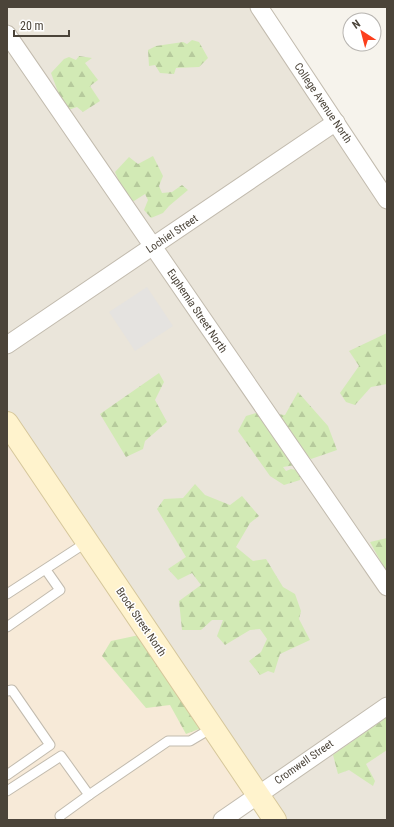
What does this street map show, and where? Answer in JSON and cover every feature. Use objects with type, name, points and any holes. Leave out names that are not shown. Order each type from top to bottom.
[{"type":"main road","name":"Brock Street North","points":[[7,423],[275,820]]},
{"type":"street","name":"College Avenue North","points":[[259,7],[386,196]]},
{"type":"street","name":"Euphemia Street North","points":[[7,34],[387,587]]},
{"type":"street","name":"Lochiel Street","points":[[7,345],[336,122]]},
{"type":"street","name":"Cromwell Street","points":[[222,820],[387,706]]},
{"type":"lane","points":[[7,594],[87,542]]},
{"type":"lane","points":[[7,627],[60,590],[46,570]]},
{"type":"lane","points":[[7,691],[12,690],[50,745],[7,775]]},
{"type":"lane","points":[[60,816],[168,741],[190,741],[212,728]]},
{"type":"lane","points":[[7,791],[61,756],[89,796]]},
{"type":"shaded area","points":[[7,7],[258,7],[334,122],[153,244],[7,33]]},
{"type":"shaded area","points":[[7,36],[151,246],[7,343]]},
{"type":"shaded area","points":[[335,127],[387,203],[387,582],[156,247]]},
{"type":"shaded area","points":[[152,250],[387,593],[387,701],[259,789],[7,417],[7,349]]},
{"type":"shaded area","points":[[147,287],[173,326],[135,351],[109,312]]},
{"type":"shaded area","points":[[7,430],[253,793],[214,820],[7,820]]},
{"type":"shaded area","points":[[387,708],[387,820],[278,820],[261,795]]},
{"type":"green space","points":[[192,40],[199,42],[208,58],[199,67],[176,68],[174,74],[160,73],[155,65],[149,66],[148,50],[156,46],[183,42],[187,44]]},
{"type":"green space","points":[[79,56],[92,58],[85,63],[98,80],[90,86],[100,101],[83,112],[77,107],[65,111],[51,73],[64,59],[69,57],[76,60]]},
{"type":"green space","points":[[153,156],[163,176],[159,186],[162,193],[172,192],[182,185],[188,190],[163,213],[151,218],[144,210],[148,200],[145,194],[134,201],[125,202],[112,182],[118,179],[115,172],[129,157],[138,164]]},
{"type":"green space","points":[[387,333],[387,384],[371,387],[355,405],[346,402],[340,393],[359,366],[349,351]]},
{"type":"green space","points":[[159,373],[164,382],[155,400],[167,422],[145,441],[143,449],[126,457],[100,414]]},
{"type":"green space","points":[[298,392],[328,426],[337,450],[311,459],[308,456],[295,465],[283,467],[286,471],[291,469],[301,471],[300,480],[284,485],[270,476],[238,431],[246,416],[259,412],[285,415]]},
{"type":"green space","points":[[195,484],[205,495],[230,505],[242,496],[259,516],[250,523],[236,547],[253,561],[266,559],[283,587],[295,594],[301,611],[299,619],[310,640],[280,654],[274,673],[268,671],[260,675],[249,661],[261,652],[267,639],[260,629],[250,630],[225,645],[217,636],[223,620],[212,620],[201,630],[182,630],[179,601],[201,585],[192,573],[178,580],[168,569],[186,557],[157,509],[164,499],[183,498]]},
{"type":"green space","points":[[387,538],[387,573],[370,542]]},
{"type":"green space","points":[[144,634],[207,726],[186,734],[170,705],[146,708],[102,656],[111,641]]},
{"type":"green space","points":[[387,717],[387,750],[366,764],[375,781],[373,786],[349,770],[338,774],[333,755]]}]
